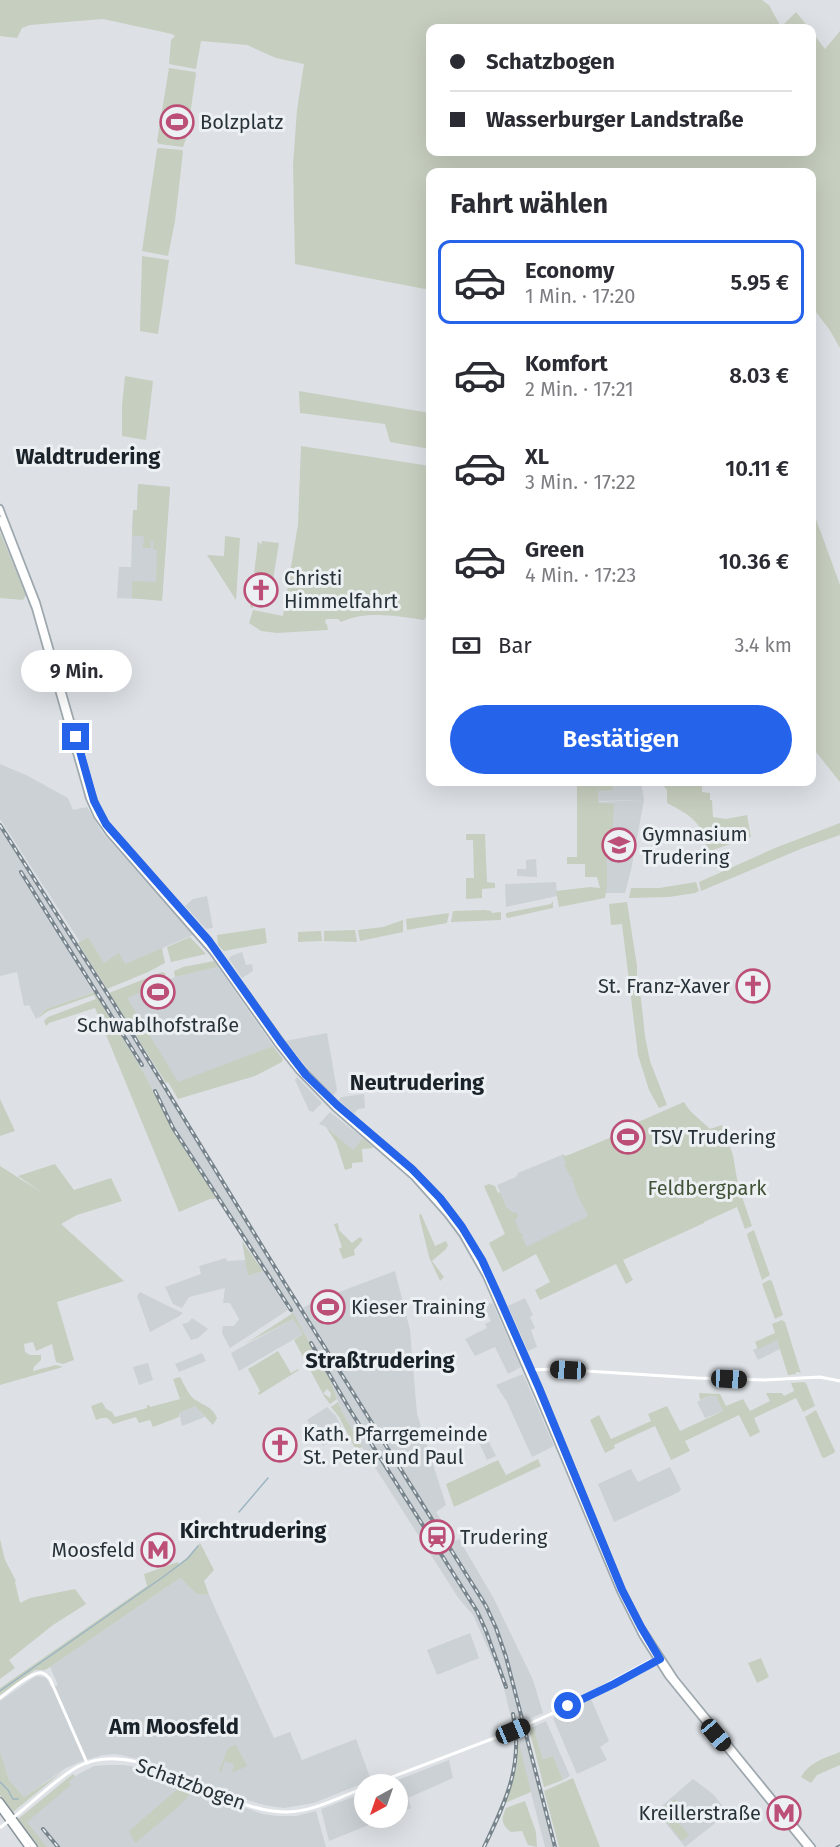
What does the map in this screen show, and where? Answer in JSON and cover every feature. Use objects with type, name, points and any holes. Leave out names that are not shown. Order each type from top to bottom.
[{"type":"highway","points":[[0,1801],[34,1847]]},
{"type":"highway","points":[[0,1808],[28,1847]]},
{"type":"main road","points":[[0,508],[35,602],[89,798],[100,822],[212,951],[299,1071],[335,1108],[414,1177],[450,1218],[486,1276],[529,1370],[620,1591],[642,1635],[658,1659],[807,1847]]},
{"type":"main road","points":[[0,519],[35,602]]},
{"type":"main road","points":[[529,1370],[554,1369],[756,1380],[816,1377],[840,1381]]},
{"type":"main road","points":[[401,1774],[513,1731],[587,1698],[658,1659]]},
{"type":"main road","points":[[658,1659],[812,1847]]},
{"type":"main road","points":[[0,1698],[32,1675],[39,1673],[47,1676],[87,1763]]},
{"type":"main road","name":"Schatzbogen","points":[[0,1827],[72,1770],[100,1760],[116,1759],[142,1764],[241,1803],[277,1812],[308,1809],[354,1792]]},
{"type":"shaded area","points":[[138,484],[170,487],[162,600],[117,598],[119,567],[131,567],[133,510],[137,510]]},
{"type":"shaded area","points":[[0,764],[68,798],[73,810],[87,807],[101,831],[193,935],[125,964],[104,963],[88,937],[80,942],[0,819]]},
{"type":"shaded area","name":"Gymnasium Trudering","points":[[597,786],[642,786],[644,800],[625,893],[606,893],[605,848],[598,802],[642,800],[599,801]]},
{"type":"shaded area","points":[[0,823],[133,1030],[280,1274],[350,1384],[303,1308],[315,1301],[395,1271],[410,1330],[417,1414],[446,1505],[436,1512],[455,1541],[459,1539],[494,1599],[533,1680],[543,1713],[524,1721],[556,1847],[545,1847],[518,1742],[517,1766],[505,1803],[502,1804],[512,1775],[515,1735],[502,1680],[473,1615],[459,1599],[362,1447],[341,1410],[330,1379],[314,1348],[169,1124],[145,1075],[61,939],[93,992],[46,1009],[36,1019],[29,1005],[24,1006],[17,972],[0,976]]},
{"type":"shaded area","points":[[536,859],[537,877],[517,876],[517,869],[526,869],[526,860]]},
{"type":"shaded area","points":[[556,882],[557,896],[506,907],[505,884]]},
{"type":"shaded area","points":[[207,896],[213,928],[206,929],[185,906],[193,899]]},
{"type":"shaded area","points":[[242,952],[246,965],[252,964],[253,971],[242,978],[229,959]]},
{"type":"shaded area","points":[[218,967],[273,1046],[178,1083],[126,998],[175,977]]},
{"type":"shaded area","points":[[327,1033],[337,1090],[333,1096],[285,1041]]},
{"type":"shaded area","points":[[297,1077],[322,1103],[313,1112],[309,1111],[295,1080]]},
{"type":"shaded area","points":[[364,1094],[365,1108],[358,1109],[354,1114],[339,1100],[341,1097]]},
{"type":"shaded area","points":[[330,1112],[363,1138],[353,1150],[326,1127],[319,1124]]},
{"type":"shaded area","points":[[564,1154],[578,1187],[595,1215],[525,1250],[497,1185],[516,1177],[518,1173]]},
{"type":"shaded area","points":[[226,1258],[227,1261],[246,1260],[248,1276],[263,1271],[288,1310],[230,1348],[222,1333],[223,1326],[234,1326],[239,1319],[230,1303],[223,1303],[225,1288],[189,1297],[182,1308],[173,1304],[165,1287],[201,1274],[199,1266]]},
{"type":"shaded area","points":[[140,1292],[183,1313],[150,1332],[137,1296]]},
{"type":"shaded area","points":[[525,1298],[533,1315],[530,1317],[535,1328],[531,1330],[537,1347],[528,1351],[508,1306]]},
{"type":"shaded area","points":[[490,1303],[493,1304],[521,1367],[508,1374],[495,1347],[475,1356],[465,1339],[487,1328],[485,1324],[491,1321],[484,1307]]},
{"type":"shaded area","points":[[192,1318],[208,1329],[198,1338],[191,1340],[182,1324],[189,1322]]},
{"type":"shaded area","points":[[293,1319],[303,1334],[239,1371],[231,1353]]},
{"type":"shaded area","points":[[777,1339],[780,1349],[758,1360],[753,1350]]},
{"type":"shaded area","points":[[202,1353],[206,1361],[179,1372],[175,1364]]},
{"type":"shaded area","points":[[148,1363],[153,1380],[139,1385],[133,1367]]},
{"type":"shaded area","points":[[523,1374],[554,1446],[532,1457],[507,1402],[496,1385]]},
{"type":"shaded area","points":[[709,1396],[716,1396],[723,1411],[705,1418],[697,1402]]},
{"type":"shaded area","points":[[195,1406],[205,1417],[182,1426],[179,1413]]},
{"type":"shaded area","points":[[327,1407],[336,1416],[344,1433],[323,1446],[307,1420]]},
{"type":"shaded area","points":[[484,1432],[496,1456],[487,1460],[476,1436]]},
{"type":"shaded area","points":[[670,1467],[681,1489],[679,1492],[614,1522],[598,1484],[631,1469],[638,1482]]},
{"type":"shaded area","points":[[180,1578],[197,1594],[209,1595],[274,1738],[290,1732],[302,1760],[356,1739],[369,1774],[354,1774],[354,1787],[314,1803],[284,1808],[244,1799],[147,1761],[116,1754],[103,1755],[66,1768],[24,1797],[9,1780],[0,1751],[0,1701],[36,1676],[47,1679],[51,1687],[58,1685],[50,1667]]},
{"type":"shaded area","points":[[470,1633],[479,1658],[437,1675],[427,1650]]},
{"type":"shaded area","points":[[591,1699],[609,1741],[600,1747],[607,1760],[577,1774],[553,1718]]},
{"type":"shaded area","points":[[546,1721],[570,1776],[563,1780],[553,1756],[543,1759],[533,1727]]},
{"type":"shaded area","points":[[449,1760],[453,1778],[408,1798],[408,1776]]},
{"type":"shaded area","points":[[94,1766],[137,1767],[262,1814],[296,1816],[316,1811],[326,1847],[47,1847],[26,1822],[75,1776]]},
{"type":"shaded area","points":[[693,1779],[713,1794],[728,1813],[685,1847],[656,1811]]},
{"type":"shaded area","points":[[354,1797],[354,1828],[361,1828],[329,1841],[321,1809]]},
{"type":"green space","points":[[0,0],[762,0],[769,5],[779,24],[426,24],[426,156],[816,156],[816,37],[825,49],[840,31],[840,348],[816,312],[816,168],[426,168],[426,289],[295,264],[293,165],[297,110],[304,64],[276,58],[247,45],[201,41],[196,69],[169,64],[171,40],[175,36],[103,19],[30,25],[22,28],[17,38],[0,36]]},
{"type":"green space","points":[[796,12],[806,24],[784,24]]},
{"type":"green space","points":[[169,68],[196,74],[187,136],[183,147],[159,144],[157,141]]},
{"type":"green space","points":[[157,149],[182,150],[183,152],[175,221],[168,256],[142,251]]},
{"type":"green space","points":[[142,256],[169,260],[158,334],[140,331]]},
{"type":"green space","points":[[125,376],[153,381],[146,440],[122,436]]},
{"type":"green space","points":[[299,391],[426,412],[426,448],[390,442],[385,424],[300,413]]},
{"type":"green space","points":[[301,446],[426,465],[426,617],[424,620],[371,615],[341,622],[338,619],[326,619],[328,630],[277,633],[261,631],[249,623],[253,610],[283,616],[298,524]]},
{"type":"green space","points":[[138,484],[170,487],[162,601],[132,598],[132,581],[156,582],[157,550],[153,549],[154,541],[151,541],[151,548],[143,548],[144,536],[132,537],[133,510],[137,510]]},
{"type":"green space","points":[[816,519],[840,585],[840,782],[816,752]]},
{"type":"green space","points":[[0,532],[26,595],[23,600],[0,598]]},
{"type":"green space","points":[[225,536],[240,538],[236,600],[207,555],[224,556]]},
{"type":"green space","points":[[258,541],[261,545],[262,541],[279,543],[273,580],[256,578],[253,608],[250,607]]},
{"type":"green space","points":[[577,786],[612,786],[613,790],[598,791],[599,806],[599,803],[614,804],[612,841],[602,837],[607,868],[605,898],[559,907],[556,891],[600,888],[597,877],[585,877],[585,864],[567,864],[567,857],[577,857]]},
{"type":"green space","points":[[664,786],[702,786],[702,792],[710,793],[713,817],[726,819],[747,815],[751,837],[707,852],[700,827],[689,816],[667,803],[667,790]]},
{"type":"green space","points":[[840,823],[840,835],[701,891],[699,882],[775,848]]},
{"type":"green space","points":[[466,834],[485,834],[487,882],[495,883],[495,888],[482,889],[482,898],[466,899],[466,878],[474,878],[473,840],[466,840]]},
{"type":"green space","points":[[696,882],[699,891],[695,893],[669,897],[629,898],[631,888],[659,888]]},
{"type":"green space","points":[[553,901],[553,908],[506,917],[506,913],[551,904]]},
{"type":"green space","points":[[627,902],[645,1036],[650,1061],[667,1105],[659,1108],[649,1090],[638,1055],[622,924],[611,925],[609,904]]},
{"type":"green space","points":[[485,910],[492,913],[501,912],[501,920],[451,922],[453,911]]},
{"type":"green space","points":[[449,913],[447,923],[407,930],[406,919]]},
{"type":"green space","points":[[403,920],[403,932],[360,941],[358,930],[383,927]]},
{"type":"green space","points":[[265,928],[267,943],[224,951],[218,945],[217,935]]},
{"type":"green space","points":[[355,930],[357,942],[324,941],[324,931]]},
{"type":"green space","points":[[321,931],[322,941],[298,942],[298,932]]},
{"type":"green space","points":[[88,937],[104,963],[119,953],[125,964],[162,948],[165,963],[107,989],[78,943]]},
{"type":"green space","points":[[190,937],[206,954],[171,962],[167,947]]},
{"type":"green space","points":[[214,961],[218,967],[175,977],[174,971],[183,967]]},
{"type":"green space","points":[[162,972],[165,973],[170,995],[153,1003],[145,990],[127,998],[178,1082],[273,1046],[283,1059],[282,1062],[255,1076],[178,1099],[109,993]]},
{"type":"green space","points":[[94,992],[145,1075],[170,1125],[215,1199],[179,1212],[95,1008],[46,1026],[44,1021],[48,1017],[96,999],[94,995],[48,1011],[37,1019],[46,1009]]},
{"type":"green space","points":[[0,1099],[15,1131],[0,1136]]},
{"type":"green space","name":"Feldbergpark","points":[[684,1102],[710,1129],[722,1125],[733,1155],[738,1185],[752,1226],[745,1229],[737,1207],[623,1260],[633,1280],[626,1284],[616,1264],[540,1300],[535,1290],[550,1282],[536,1254],[503,1272],[489,1243],[505,1234],[484,1186],[489,1184],[495,1186],[507,1208],[517,1213],[518,1217],[515,1220],[527,1247],[588,1215],[577,1194],[573,1177],[570,1177],[564,1167],[566,1163],[561,1155],[571,1154],[614,1136],[613,1133]]},
{"type":"green space","points":[[326,1127],[353,1150],[363,1138],[374,1148],[362,1149],[363,1162],[352,1163],[352,1168],[345,1170],[336,1142]]},
{"type":"green space","points":[[55,1164],[74,1190],[111,1178],[122,1201],[77,1215],[61,1224],[124,1281],[57,1302],[74,1360],[63,1364],[56,1362],[52,1344],[36,1351],[33,1342],[24,1344],[25,1352],[30,1355],[41,1355],[41,1360],[33,1371],[56,1365],[63,1367],[0,1385],[0,1166],[44,1194],[18,1176]]},
{"type":"green space","points":[[421,1214],[435,1246],[446,1241],[448,1245],[432,1261],[444,1277],[440,1281],[429,1257],[419,1215]]},
{"type":"green space","points":[[338,1223],[339,1230],[352,1243],[360,1237],[363,1240],[354,1250],[355,1255],[343,1259],[339,1249],[342,1247],[334,1224]]},
{"type":"green space","points":[[754,1230],[770,1275],[762,1280],[747,1235]]},
{"type":"green space","points":[[242,1241],[263,1271],[248,1276]]},
{"type":"green space","points":[[769,1280],[772,1281],[783,1315],[775,1319],[762,1284]]},
{"type":"green space","points":[[293,1313],[330,1379],[337,1399],[330,1404],[323,1395],[330,1398],[331,1393],[327,1389],[323,1394],[294,1340],[303,1334],[293,1319],[245,1344]]},
{"type":"green space","points":[[782,1320],[785,1322],[801,1374],[796,1372],[796,1374],[788,1375],[777,1340],[758,1349],[755,1342],[775,1333],[772,1324]]},
{"type":"green space","points":[[278,1351],[291,1373],[299,1370],[259,1395],[260,1391],[248,1369]]},
{"type":"green space","points":[[180,1377],[192,1397],[215,1414],[217,1418],[213,1425],[195,1406],[179,1413],[179,1417],[153,1427],[150,1420],[139,1423],[136,1417],[113,1424],[106,1418],[96,1420],[91,1406],[102,1402],[115,1417],[147,1408],[147,1405],[150,1407],[180,1399],[173,1379]]},
{"type":"green space","points":[[791,1383],[806,1383],[815,1406],[803,1412],[796,1398],[754,1418],[760,1432],[750,1437],[739,1415],[685,1441],[690,1451],[671,1460],[655,1426],[614,1445],[615,1448],[605,1453],[590,1420],[599,1415],[611,1439],[651,1421],[648,1414],[667,1406],[680,1431],[723,1411],[716,1396],[700,1400],[699,1393],[720,1394],[726,1406],[743,1399],[750,1411],[770,1401],[766,1393],[782,1393],[784,1396],[794,1391]]},
{"type":"green space","points":[[338,1402],[362,1447],[356,1450],[339,1417],[331,1407]]},
{"type":"green space","points":[[816,1410],[835,1451],[824,1458],[805,1417]]},
{"type":"green space","points":[[538,1459],[541,1466],[454,1507],[446,1484],[498,1460],[506,1475]]},
{"type":"green space","points":[[0,1539],[5,1560],[16,1581],[20,1603],[30,1598],[75,1589],[86,1604],[53,1625],[9,1660],[15,1668],[0,1679]]},
{"type":"green space","points":[[200,1543],[214,1570],[204,1581],[209,1595],[197,1594],[180,1578],[50,1667],[45,1670],[35,1670],[0,1695],[0,1688],[147,1586],[144,1574],[178,1562],[179,1564]]},
{"type":"green space","points":[[761,1658],[769,1677],[757,1683],[748,1663]]},
{"type":"green space","points":[[533,1727],[543,1759],[553,1756],[563,1780],[544,1787],[529,1729]]},
{"type":"green space","points":[[518,1739],[531,1792],[505,1803],[517,1766]]},
{"type":"green space","points":[[236,1745],[247,1766],[232,1773],[234,1764],[225,1761],[221,1772],[219,1771],[228,1748]]},
{"type":"green space","points":[[0,1751],[9,1780],[24,1797],[62,1772],[13,1812],[0,1795]]},
{"type":"green space","points":[[840,1752],[840,1765],[817,1775],[811,1783],[801,1777],[813,1764]]},
{"type":"green space","points":[[73,1774],[75,1776],[69,1782],[71,1785],[27,1822],[47,1847],[39,1847],[18,1819]]},
{"type":"green space","points":[[573,1778],[600,1847],[559,1847],[544,1791]]},
{"type":"green space","points":[[179,1788],[190,1794],[177,1808],[135,1843],[129,1831]]},
{"type":"green space","points":[[675,1799],[688,1815],[676,1825],[679,1823],[689,1835],[682,1841],[658,1811]]},
{"type":"green space","points":[[525,1801],[536,1832],[537,1847],[528,1845],[522,1831],[511,1832],[503,1821],[506,1808]]},
{"type":"waterway","points":[[239,1512],[268,1478]]},
{"type":"waterway","points":[[0,1691],[163,1577],[187,1559],[198,1546]]},
{"type":"waterway","points":[[0,1782],[13,1799],[18,1799]]},
{"type":"tram line","points":[[836,1847],[840,1845]]},
{"type":"railway","points":[[0,825],[114,1004],[486,1606],[506,1657],[555,1847]]},
{"type":"railway","points":[[21,872],[142,1065]]},
{"type":"railway","points":[[155,1091],[173,1128],[291,1310]]},
{"type":"railway","points":[[311,1343],[350,1410],[477,1611],[506,1687]]},
{"type":"railway","points":[[484,1847],[511,1783],[516,1750],[513,1714]]},
{"type":"railway","points":[[43,1829],[58,1847]]},
{"type":"place","name":"Bolzplatz","points":[[177,122]]},
{"type":"place","name":"Christi Himmelfahrt","points":[[261,590]]},
{"type":"place","name":"Gymnasium Trudering","points":[[619,845]]},
{"type":"place","name":"St. Franz-Xaver","points":[[753,986]]},
{"type":"place","name":"Schwablhofstraße","points":[[158,992]]},
{"type":"place","name":"TSV Trudering","points":[[628,1137]]},
{"type":"place","name":"Kieser Training","points":[[328,1307]]},
{"type":"place","name":"Kath. Pfarrgemeinde St. Peter und Paul","points":[[280,1445]]},
{"type":"place","name":"Trudering","points":[[437,1537]]},
{"type":"place","name":"Moosfeld","points":[[158,1550]]},
{"type":"place","name":"Kreillerstraße","points":[[784,1813]]},
{"type":"district","name":"Waldtrudering","points":[[88,456]]},
{"type":"district","name":"Neutrudering","points":[[417,1082]]},
{"type":"district","name":"Straßtrudering","points":[[380,1360]]},
{"type":"district","name":"Kirchtrudering","points":[[253,1530]]},
{"type":"district","name":"Am Moosfeld","points":[[174,1726]]},
{"type":"route","points":[[76,737],[94,801],[106,824],[209,941],[306,1075],[337,1105],[403,1161],[440,1198],[465,1232],[489,1275],[539,1388],[622,1590],[660,1659],[568,1706]]}]
